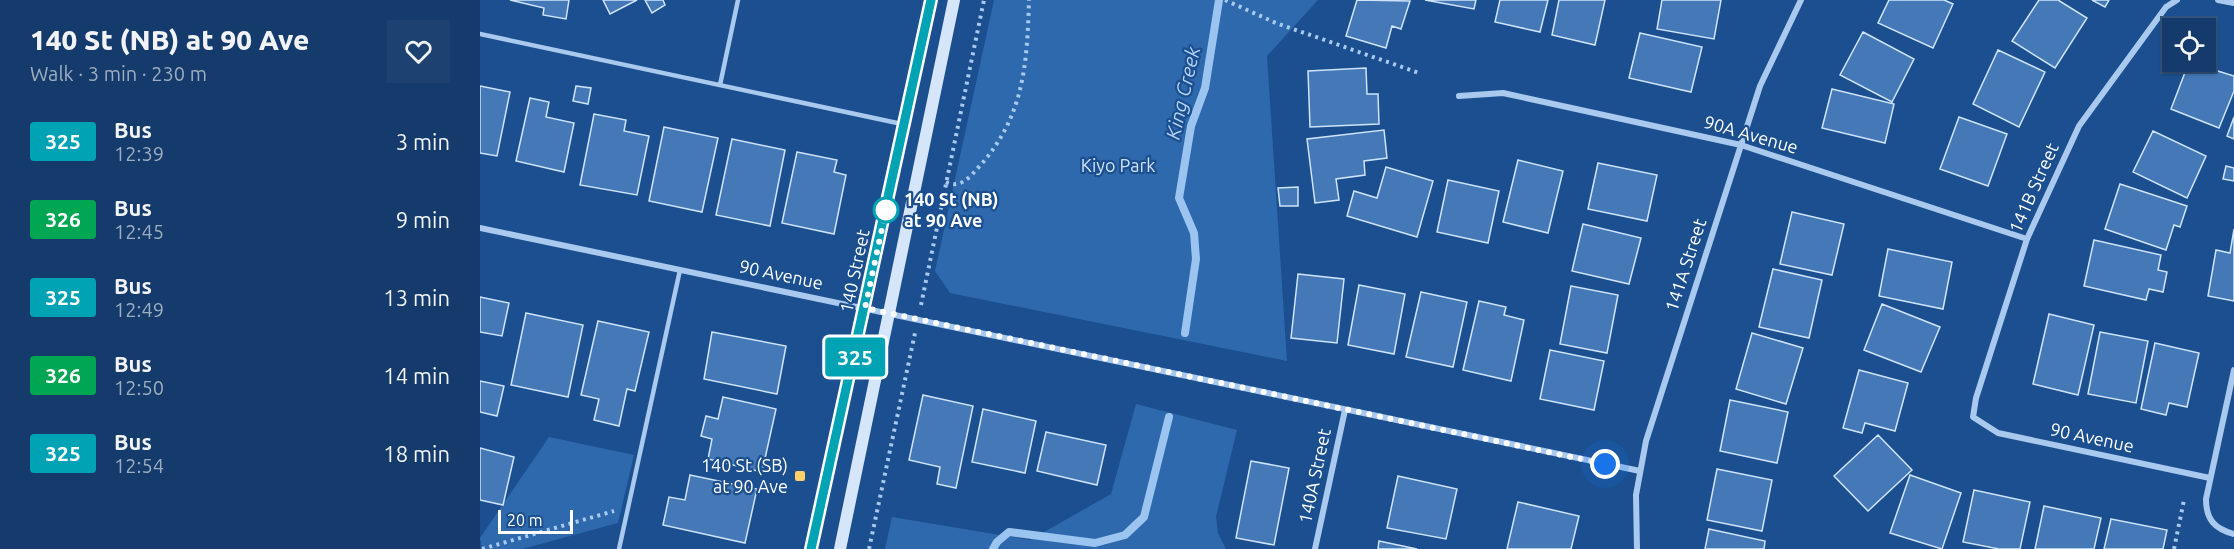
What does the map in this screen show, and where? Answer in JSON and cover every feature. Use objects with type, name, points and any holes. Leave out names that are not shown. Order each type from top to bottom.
[{"type":"main road","name":"140 Street","points":[[811,549],[931,0]]},
{"type":"main road","points":[[840,549],[954,0]]},
{"type":"street","name":"141A Street","points":[[1636,549],[1636,495],[1646,441],[1760,86],[1801,0]]},
{"type":"street","name":"141B Street","points":[[1973,417],[1976,398],[2027,239],[2079,126],[2166,7],[2176,0]]},
{"type":"street","points":[[2218,0],[2234,3]]},
{"type":"street","name":"90A Avenue","points":[[1459,96],[1503,93],[1741,145],[2027,239]]},
{"type":"street","name":"90 Avenue","points":[[480,228],[1640,471]]},
{"type":"street","points":[[2234,370],[2210,478],[2206,512],[2210,522],[2222,531],[2234,534]]},
{"type":"street","name":"140A Street","points":[[1315,549],[1345,410]]},
{"type":"street","name":"90 Avenue","points":[[1973,417],[1998,434],[2210,478]]},
{"type":"lane","points":[[720,85],[738,0]]},
{"type":"lane","points":[[480,34],[904,125]]},
{"type":"lane","points":[[619,549],[680,270]]},
{"type":"path","points":[[924,293],[984,0]]},
{"type":"path","points":[[946,182],[959,183],[969,179],[991,154],[1012,116],[1020,94],[1027,61],[1029,0]]},
{"type":"path","points":[[1227,1],[1276,23],[1419,73]]},
{"type":"path","points":[[869,549],[911,349]]},
{"type":"path","points":[[2174,549],[2184,500]]},
{"type":"path","points":[[482,549],[617,510]]},
{"type":"green space","name":"Kiyo Park","points":[[994,0],[1318,0],[1267,56],[1287,361],[950,293],[935,271]]},
{"type":"green space","points":[[1136,404],[1237,430],[1216,517],[1218,533],[1226,549],[885,549],[892,517],[1030,540],[1111,494]]},
{"type":"green space","points":[[549,437],[634,455],[618,523],[522,549],[482,549],[480,538]]},
{"type":"building","points":[[510,0],[569,0],[566,19],[543,15],[544,8]]},
{"type":"building","points":[[603,0],[637,0],[610,14]]},
{"type":"building","points":[[645,0],[663,0],[665,5],[652,13]]},
{"type":"building","points":[[1357,0],[1410,1],[1401,29],[1392,26],[1386,48],[1346,36]]},
{"type":"building","points":[[1425,0],[1476,0],[1474,9]]},
{"type":"building","points":[[1500,0],[1548,0],[1540,32],[1495,22]]},
{"type":"building","points":[[1559,0],[1605,0],[1595,45],[1552,35]]},
{"type":"building","points":[[1662,0],[1721,0],[1714,39],[1657,29]]},
{"type":"building","points":[[1889,0],[1944,0],[1953,4],[1933,48],[1878,23]]},
{"type":"building","points":[[2039,0],[2058,0],[2087,18],[2055,68],[2012,41]]},
{"type":"building","points":[[2092,0],[2109,0],[2105,7]]},
{"type":"building","points":[[1863,32],[1914,59],[1892,102],[1840,75]]},
{"type":"building","points":[[1640,33],[1702,47],[1691,92],[1629,78]]},
{"type":"building","points":[[1998,50],[2045,72],[2019,127],[1973,104]]},
{"type":"building","points":[[1366,68],[1367,94],[1378,94],[1379,124],[1310,127],[1308,71]]},
{"type":"building","points":[[2216,70],[2234,76],[2234,91],[2219,128],[2171,109],[2185,72]]},
{"type":"building","points":[[480,86],[510,92],[497,156],[480,153]]},
{"type":"building","points":[[576,86],[591,88],[588,104],[573,101]]},
{"type":"building","points":[[1832,89],[1894,104],[1885,143],[1822,128]]},
{"type":"building","points":[[530,98],[549,102],[546,117],[574,123],[564,172],[516,161]]},
{"type":"building","points":[[594,114],[626,120],[624,131],[649,136],[637,195],[580,185]]},
{"type":"building","points":[[1959,117],[2007,134],[1988,186],[1940,169]]},
{"type":"building","points":[[2234,117],[2234,139],[2227,136]]},
{"type":"building","points":[[664,127],[718,138],[702,212],[649,201]]},
{"type":"building","points":[[1384,130],[1387,158],[1364,161],[1365,175],[1336,179],[1339,200],[1315,203],[1307,139]]},
{"type":"building","points":[[2153,131],[2206,156],[2187,198],[2133,172]]},
{"type":"building","points":[[732,139],[785,150],[770,226],[716,215]]},
{"type":"building","points":[[797,152],[837,160],[834,172],[846,175],[834,234],[782,223]]},
{"type":"building","points":[[1518,160],[1563,171],[1548,233],[1503,222]]},
{"type":"building","points":[[1598,163],[1657,175],[1647,221],[1588,209]]},
{"type":"building","points":[[2226,166],[2234,168],[2234,181],[2223,179]]},
{"type":"building","points":[[1386,167],[1433,181],[1417,237],[1347,216],[1354,191],[1377,198]]},
{"type":"building","points":[[1448,180],[1499,191],[1488,243],[1437,232]]},
{"type":"building","points":[[2120,184],[2187,206],[2180,227],[2174,225],[2166,250],[2105,229]]},
{"type":"building","points":[[1298,187],[1298,206],[1280,206],[1278,188]]},
{"type":"building","points":[[1792,212],[1844,224],[1832,275],[1780,264]]},
{"type":"building","points":[[1583,224],[1641,238],[1629,284],[1572,271]]},
{"type":"building","points":[[2234,229],[2234,301],[2208,296],[2216,250],[2230,253]]},
{"type":"building","points":[[2094,240],[2161,255],[2158,270],[2167,272],[2163,292],[2149,289],[2146,300],[2084,286]]},
{"type":"building","points":[[1888,249],[1952,262],[1943,309],[1879,296]]},
{"type":"building","points":[[1773,269],[1822,280],[1809,338],[1759,327]]},
{"type":"building","points":[[1298,274],[1344,279],[1337,343],[1291,338]]},
{"type":"building","points":[[1359,285],[1405,294],[1394,354],[1348,345]]},
{"type":"building","points":[[1571,286],[1618,295],[1607,353],[1560,344]]},
{"type":"building","points":[[1421,292],[1467,302],[1453,367],[1406,357]]},
{"type":"building","points":[[480,297],[509,303],[502,336],[480,332]]},
{"type":"building","points":[[1479,301],[1506,307],[1504,315],[1524,320],[1511,381],[1463,370]]},
{"type":"building","points":[[1882,304],[1940,327],[1921,372],[1864,350]]},
{"type":"building","points":[[526,313],[583,325],[568,397],[511,385]]},
{"type":"building","points":[[2049,314],[2094,325],[2078,395],[2033,384]]},
{"type":"building","points":[[598,321],[649,332],[635,391],[627,389],[619,426],[594,420],[599,399],[581,395]]},
{"type":"building","points":[[712,332],[786,346],[777,394],[704,379]]},
{"type":"building","points":[[2100,332],[2148,341],[2136,403],[2088,394]]},
{"type":"building","points":[[1752,333],[1803,348],[1786,404],[1736,389]]},
{"type":"building","points":[[2155,343],[2199,353],[2187,407],[2169,403],[2166,415],[2141,409]]},
{"type":"building","points":[[1550,350],[1604,361],[1594,410],[1540,399]]},
{"type":"building","points":[[1859,370],[1908,383],[1895,431],[1865,423],[1862,433],[1843,428]]},
{"type":"building","points":[[480,381],[504,386],[497,416],[480,412]]},
{"type":"building","points":[[923,395],[973,406],[956,488],[937,484],[940,467],[909,460]]},
{"type":"building","points":[[723,397],[776,409],[762,472],[708,459],[712,439],[701,436],[706,416],[718,419]]},
{"type":"building","points":[[1730,400],[1788,412],[1777,463],[1720,451]]},
{"type":"building","points":[[983,409],[1036,421],[1025,473],[972,462]]},
{"type":"building","points":[[1046,432],[1106,445],[1097,485],[1037,471]]},
{"type":"building","points":[[1878,435],[1912,470],[1868,511],[1834,476]]},
{"type":"building","points":[[480,448],[514,457],[503,505],[480,500]]},
{"type":"building","points":[[1251,461],[1289,468],[1274,545],[1236,538]]},
{"type":"building","points":[[1717,469],[1772,480],[1762,531],[1707,520]]},
{"type":"building","points":[[690,475],[757,489],[745,543],[663,525],[669,497],[685,500]]},
{"type":"building","points":[[1910,475],[1961,493],[1942,549],[1890,533]]},
{"type":"building","points":[[1398,476],[1457,489],[1446,539],[1387,528]]},
{"type":"building","points":[[1974,490],[2030,502],[2020,549],[1999,549],[1963,542]]},
{"type":"building","points":[[1518,502],[1579,516],[1571,549],[1507,549]]},
{"type":"building","points":[[2044,506],[2101,518],[2094,549],[2035,549]]},
{"type":"building","points":[[2111,519],[2167,530],[2163,549],[2104,549]]},
{"type":"building","points":[[1709,529],[1765,541],[1764,549],[1705,549]]},
{"type":"building","points":[[1379,541],[1417,549],[1378,549]]},
{"type":"waterway","name":"King Creek","points":[[1185,333],[1196,259],[1194,233],[1179,198],[1191,126],[1205,88],[1219,0]]},
{"type":"waterway","name":"King Creek","points":[[993,549],[997,542],[1009,532],[1095,543],[1125,535],[1144,517],[1169,417]]},
{"type":"bus line","name":"325","points":[[811,549],[931,0]]},
{"type":"place","name":"140 St (NB) at 90 Ave","points":[[886,210]]},
{"type":"place","name":"140 St (SB) at 90 Ave","points":[[800,476]]},
{"type":"route","points":[[886,210],[865,308],[1605,464]]}]
